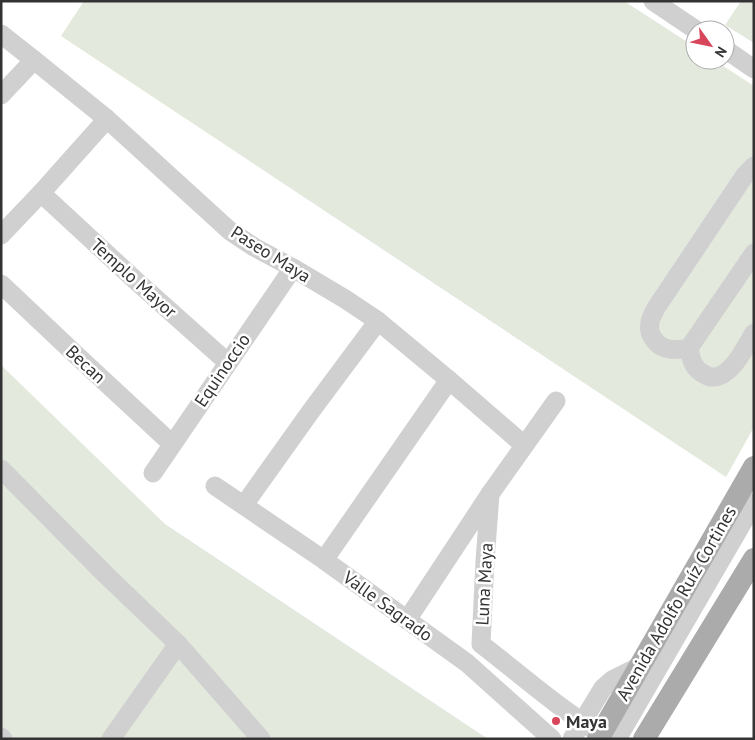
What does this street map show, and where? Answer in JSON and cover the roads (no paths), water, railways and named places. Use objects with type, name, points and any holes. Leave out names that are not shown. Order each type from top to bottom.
[{"type":"main road","name":"Avenida Adolfo Ruíz Cortines","points":[[605,737],[640,666],[754,467]]},
{"type":"main road","points":[[644,739],[754,559]]},
{"type":"street","points":[[653,1],[685,23]]},
{"type":"street","name":"Paseo Maya","points":[[1,34],[107,119],[230,231],[254,247],[345,299],[378,321],[524,445]]},
{"type":"street","points":[[735,56],[754,68]]},
{"type":"street","points":[[1,95],[34,60]]},
{"type":"street","points":[[1,235],[107,119]]},
{"type":"street","points":[[754,166],[745,175],[656,308],[650,322],[650,333],[657,344],[667,349],[679,350],[689,348],[754,253]]},
{"type":"street","name":"Templo Mayor","points":[[41,193],[227,362]]},
{"type":"street","name":"Equinoccio","points":[[152,473],[293,268]]},
{"type":"street","name":"Becan","points":[[1,284],[172,444]]},
{"type":"street","points":[[244,505],[378,321]]},
{"type":"street","points":[[689,348],[693,365],[701,373],[711,377],[723,374],[732,368],[754,333]]},
{"type":"street","points":[[324,560],[449,380]]},
{"type":"street","name":"Luna Maya","points":[[407,620],[490,494],[556,401]]},
{"type":"street","points":[[1,469],[106,575],[178,644],[261,739]]},
{"type":"street","name":"Valle Sagrado","points":[[215,486],[324,560],[467,663],[552,739]]},
{"type":"street","name":"Luna Maya","points":[[490,494],[481,644],[582,722],[605,737]]},
{"type":"street","points":[[605,737],[754,503]]},
{"type":"street","points":[[629,739],[708,606],[754,523]]},
{"type":"street","points":[[111,739],[178,644]]},
{"type":"street","points":[[467,663],[481,644]]},
{"type":"street","points":[[572,739],[603,688],[612,680],[640,666]]},
{"type":"place","name":"Maya","points":[[556,721]]}]
